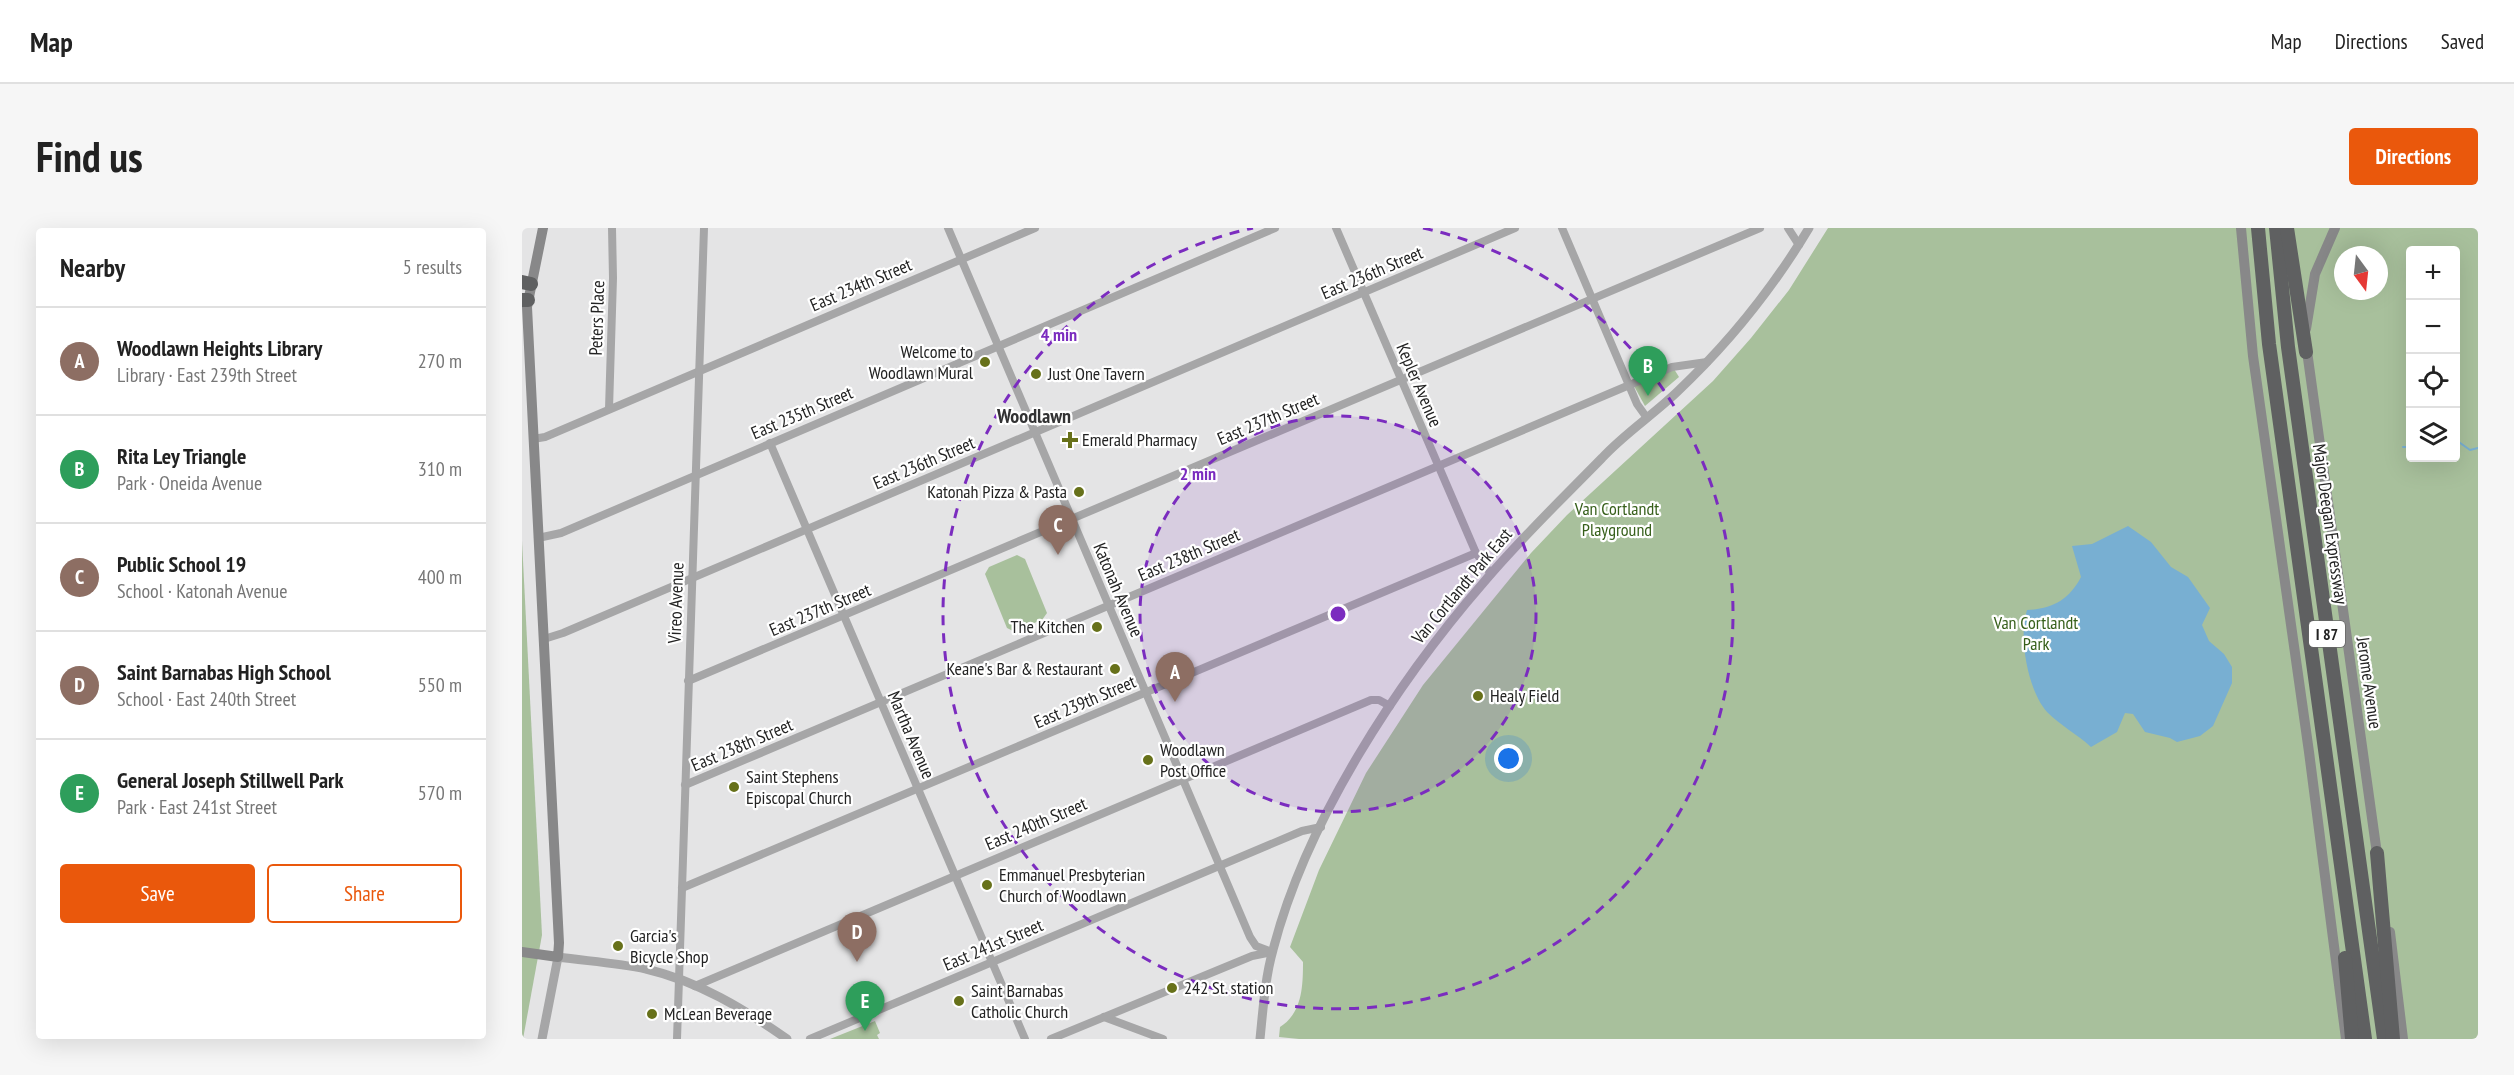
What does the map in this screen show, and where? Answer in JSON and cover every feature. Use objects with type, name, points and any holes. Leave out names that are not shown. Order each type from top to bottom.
[{"type":"highway","name":"Major Deegan Expressway","points":[[2258,228],[2269,344],[2365,1039]]},
{"type":"highway","name":"Major Deegan Expressway","points":[[2276,228],[2288,348],[2384,1039]]},
{"type":"highway","points":[[2287,228],[2306,352]]},
{"type":"highway","points":[[2377,853],[2393,1039]]},
{"type":"highway","points":[[2344,886],[2343,945],[2352,1039]]},
{"type":"main road","points":[[522,952],[558,957],[544,639],[525,300],[527,283],[543,228]]},
{"type":"main road","points":[[2241,228],[2250,336],[2314,784],[2346,1039]]},
{"type":"main road","name":"Jerome Avenue","points":[[2335,228],[2319,263],[2311,291],[2306,328],[2306,352],[2396,972],[2403,1039]]},
{"type":"street","name":"Peters Place","points":[[609,409],[613,278],[612,228]]},
{"type":"street","name":"Vireo Avenue","points":[[677,1039],[704,228]]},
{"type":"street","name":"Katonah Avenue","points":[[948,228],[1254,944],[1272,952]]},
{"type":"street","name":"East 234th Street","points":[[533,439],[545,437],[1035,228]]},
{"type":"street","name":"East 235th Street","points":[[538,538],[561,533],[1275,228]]},
{"type":"street","name":"Kepler Avenue","points":[[1336,228],[1476,553]]},
{"type":"street","name":"East 236th Street","points":[[544,639],[692,579],[1515,228]]},
{"type":"street","points":[[1562,228],[1637,404],[1647,418]]},
{"type":"street","name":"East 237th Street","points":[[688,681],[1760,228]]},
{"type":"street","points":[[1788,228],[1798,245]]},
{"type":"street","name":"Van Cortlandt Park East","points":[[1260,1039],[1272,952],[1287,907],[1321,827],[1358,756],[1390,706],[1447,627],[1491,574],[1602,457],[1707,362],[1751,312],[1809,228]]},
{"type":"street","name":"East 238th Street","points":[[685,785],[1677,366],[1707,362]]},
{"type":"street","name":"Martha Avenue","points":[[770,443],[1024,1039]]},
{"type":"street","points":[[1476,553],[1491,574]]},
{"type":"street","name":"East 239th Street","points":[[682,888],[1476,553]]},
{"type":"street","name":"East 240th Street","points":[[695,986],[1371,700],[1379,700],[1390,706]]},
{"type":"street","name":"East 241st Street","points":[[810,1039],[1302,831],[1321,827]]},
{"type":"street","points":[[1052,1039],[1252,956],[1272,952]]},
{"type":"street","points":[[542,1039],[558,957],[633,967],[679,980],[744,1010],[782,1037]]},
{"type":"street","points":[[1104,1017],[1162,1039]]},
{"type":"green space","name":"Van Cortlandt Park","points":[[1828,228],[2478,228],[2478,1039],[1299,1039],[1279,1037],[1280,1027],[1293,1014],[1300,999],[1303,962],[1290,947],[1319,870],[1366,773],[1423,685],[1531,553],[1567,515],[1713,381],[1789,290]]},
{"type":"green space","points":[[1674,369],[1679,377],[1645,406],[1634,386]]},
{"type":"green space","points":[[522,541],[542,935],[523,1039],[522,1039]]},
{"type":"green space","points":[[1017,555],[1025,559],[1047,613],[1042,620],[1013,631],[1007,628],[985,574],[989,567]]},
{"type":"green space","points":[[875,1021],[880,1033],[877,1035],[879,1039],[830,1039]]},
{"type":"water","points":[[2128,526],[2151,542],[2171,567],[2188,577],[2210,608],[2202,625],[2209,641],[2224,654],[2232,667],[2232,683],[2213,726],[2200,736],[2177,742],[2145,732],[2133,714],[2125,713],[2117,732],[2091,747],[2052,717],[2040,703],[2026,663],[2024,621],[2027,610],[2044,608],[2059,602],[2076,585],[2081,577],[2072,546],[2092,544]]},
{"type":"waterway","points":[[2460,443],[2470,450],[2478,448]]},
{"type":"place","name":"Welcome to Woodlawn Mural","points":[[985,362]]},
{"type":"place","name":"Just One Tavern","points":[[1036,374]]},
{"type":"place","name":"Rita Ley Triangle","points":[[1648,396]]},
{"type":"place","name":"Emerald Pharmacy","points":[[1070,440]]},
{"type":"place","name":"Katonah Pizza & Pasta","points":[[1079,492]]},
{"type":"place","name":"Public School 19","points":[[1058,555]]},
{"type":"place","name":"The Kitchen","points":[[1097,627]]},
{"type":"place","name":"Keane's Bar & Restaurant","points":[[1115,669]]},
{"type":"place","name":"Healy Field","points":[[1478,696]]},
{"type":"place","name":"Woodlawn Heights Library","points":[[1175,702]]},
{"type":"place","name":"Woodlawn Post Office","points":[[1148,760]]},
{"type":"place","name":"Saint Stephens Episcopal Church","points":[[734,787]]},
{"type":"place","name":"Emmanuel Presbyterian Church of Woodlawn","points":[[987,885]]},
{"type":"place","name":"Garcia's Bicycle Shop","points":[[618,946]]},
{"type":"place","name":"Saint Barnabas High School","points":[[857,962]]},
{"type":"place","name":"242 St. station","points":[[1172,988]]},
{"type":"place","name":"Saint Barnabas Catholic Church","points":[[959,1001]]},
{"type":"place","name":"McLean Beverage","points":[[652,1014]]},
{"type":"place","name":"General Joseph Stillwell Park","points":[[865,1031]]},
{"type":"district","name":"Woodlawn","points":[[1034,416]]},
{"type":"park label","name":"Van Cortlandt Playground","points":[[1617,519]]}]
